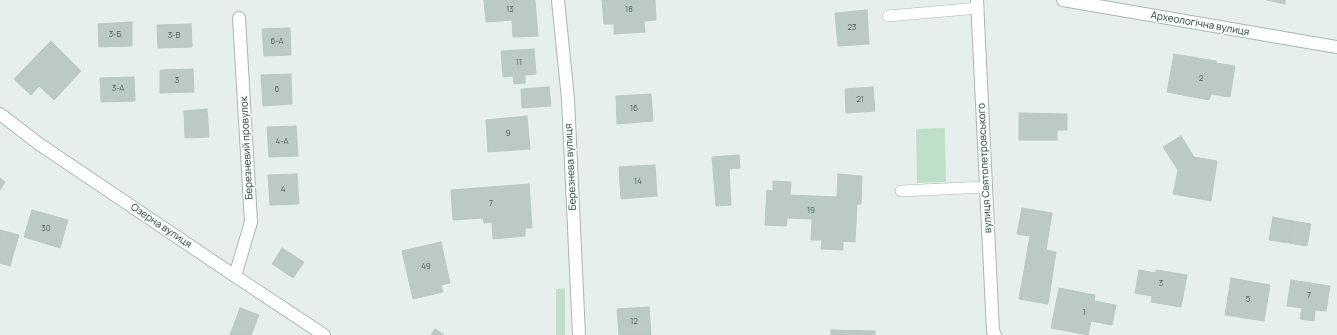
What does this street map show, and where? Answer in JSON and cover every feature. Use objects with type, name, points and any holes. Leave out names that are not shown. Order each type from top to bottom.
[{"type":"street","name":"Березнева вулиця","points":[[558,0],[568,99],[579,335]]},
{"type":"street","name":"Археологічна вулиця","points":[[1063,0],[1337,47]]},
{"type":"street","name":"вулиця Святопетровського","points":[[978,4],[993,331],[995,335]]},
{"type":"street","name":"Березневий провулок","points":[[235,276],[251,222],[240,18]]},
{"type":"street","name":"Озерна вулиця","points":[[0,114],[39,144],[322,334]]},
{"type":"lane","points":[[888,16],[978,4]]},
{"type":"lane","points":[[901,191],[986,187]]},
{"type":"green space","points":[[945,128],[946,182],[917,183],[916,129]]},
{"type":"green space","points":[[565,288],[565,335],[556,335],[556,289]]},
{"type":"building","points":[[484,0],[535,0],[538,36],[513,37],[512,20],[486,22]]},
{"type":"building","points":[[602,0],[655,0],[656,20],[644,21],[645,32],[614,34],[614,24],[604,24]]},
{"type":"building","points":[[1267,0],[1285,0],[1285,4]]},
{"type":"building","points":[[867,10],[869,44],[838,46],[835,13]]},
{"type":"building","points":[[132,22],[132,46],[99,47],[98,24]]},
{"type":"building","points":[[191,24],[192,47],[158,48],[157,25]]},
{"type":"building","points":[[290,28],[291,55],[264,56],[262,29]]},
{"type":"building","points":[[51,41],[81,71],[54,100],[39,86],[31,95],[14,79]]},
{"type":"building","points":[[534,49],[536,74],[525,75],[525,83],[514,84],[513,76],[503,77],[501,51]]},
{"type":"building","points":[[1174,54],[1216,61],[1216,63],[1235,66],[1230,97],[1211,94],[1209,100],[1167,92]]},
{"type":"building","points":[[193,69],[194,92],[160,93],[160,70]]},
{"type":"building","points":[[291,74],[292,104],[263,106],[261,75]]},
{"type":"building","points":[[134,77],[135,101],[101,102],[100,78]]},
{"type":"building","points":[[549,87],[551,106],[522,108],[521,89]]},
{"type":"building","points":[[873,87],[875,111],[846,113],[845,89]]},
{"type":"building","points":[[651,94],[653,121],[617,124],[616,96]]},
{"type":"building","points":[[207,109],[209,137],[185,138],[184,111]]},
{"type":"building","points":[[1019,113],[1067,114],[1067,130],[1057,130],[1057,140],[1019,140]]},
{"type":"building","points":[[527,116],[530,149],[488,152],[486,120]]},
{"type":"building","points":[[296,126],[298,156],[269,157],[267,127]]},
{"type":"building","points":[[1181,136],[1194,157],[1217,161],[1211,201],[1173,194],[1178,170],[1163,147]]},
{"type":"building","points":[[739,155],[740,168],[729,169],[731,205],[716,206],[712,157]]},
{"type":"building","points":[[655,165],[657,196],[621,199],[619,167]]},
{"type":"building","points":[[297,174],[299,204],[270,205],[268,175]]},
{"type":"building","points":[[838,174],[862,176],[861,204],[857,204],[855,242],[843,241],[843,250],[821,249],[822,240],[811,240],[812,219],[787,218],[786,226],[765,225],[767,190],[773,191],[773,181],[791,182],[790,195],[837,197]]},
{"type":"building","points":[[0,178],[5,182],[0,190]]},
{"type":"building","points":[[529,184],[532,228],[525,228],[525,236],[493,239],[492,222],[484,223],[483,218],[453,220],[451,190]]},
{"type":"building","points":[[1022,208],[1052,213],[1046,250],[1056,252],[1048,304],[1019,299],[1030,236],[1017,234]]},
{"type":"building","points":[[32,210],[68,220],[60,248],[24,237]]},
{"type":"building","points":[[1273,217],[1293,221],[1289,243],[1269,240]]},
{"type":"building","points":[[1293,221],[1311,224],[1307,246],[1289,243]]},
{"type":"building","points":[[0,230],[19,235],[10,266],[0,263]]},
{"type":"building","points":[[441,242],[450,283],[441,285],[443,292],[413,299],[402,251]]},
{"type":"building","points":[[282,248],[304,262],[293,278],[272,264]]},
{"type":"building","points":[[1139,270],[1156,273],[1156,270],[1187,275],[1181,307],[1151,302],[1152,296],[1135,293]]},
{"type":"building","points":[[1231,278],[1270,285],[1264,321],[1225,315]]},
{"type":"building","points":[[1291,280],[1330,286],[1326,311],[1315,310],[1314,321],[1300,319],[1302,308],[1287,306]]},
{"type":"building","points":[[1059,288],[1095,295],[1094,301],[1116,305],[1112,325],[1091,321],[1088,335],[1051,328]]},
{"type":"building","points":[[649,307],[651,335],[619,335],[617,309]]},
{"type":"building","points":[[240,308],[259,315],[251,335],[230,335]]},
{"type":"building","points":[[435,329],[444,335],[431,335]]},
{"type":"building","points":[[831,330],[875,331],[875,335],[831,335]]}]
